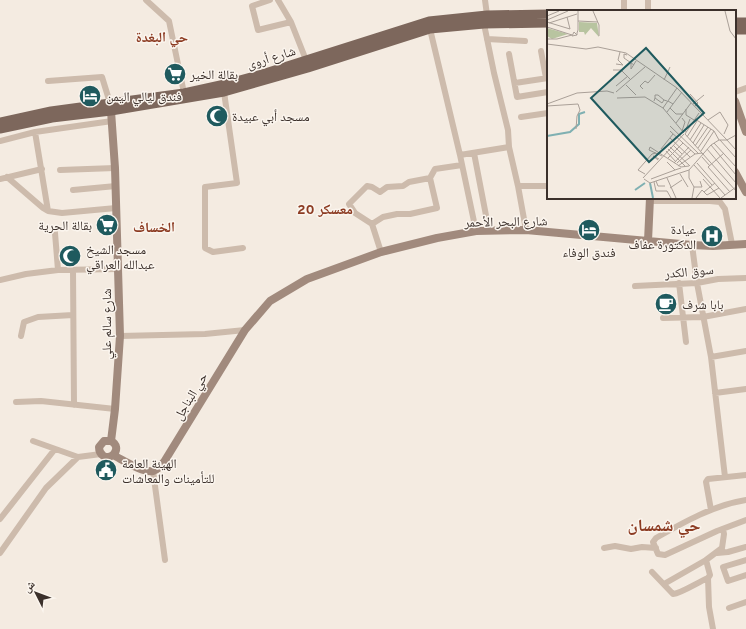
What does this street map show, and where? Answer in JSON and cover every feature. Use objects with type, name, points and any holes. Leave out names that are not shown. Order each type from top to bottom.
[{"type":"main road","name":"شارع أروى","points":[[0,129],[52,118],[111,112],[224,92],[429,25],[547,14]]},
{"type":"main road","name":"شارع أروى","points":[[486,20],[547,23]]},
{"type":"main road","name":"شارع أروى","points":[[0,122],[51,111],[111,112],[307,64]]},
{"type":"street","points":[[146,0],[169,21],[184,93]]},
{"type":"street","points":[[270,0],[252,6],[258,30],[291,22]]},
{"type":"street","points":[[278,0],[291,22],[307,64]]},
{"type":"street","points":[[485,0],[487,39],[508,130],[509,147],[526,230]]},
{"type":"street","points":[[429,25],[460,155],[476,231]]},
{"type":"street","points":[[487,39],[525,41]]},
{"type":"street","points":[[515,83],[547,78],[541,51]]},
{"type":"street","points":[[509,54],[517,97],[547,92]]},
{"type":"street","points":[[0,141],[111,112],[102,77],[48,81]]},
{"type":"street","points":[[736,92],[746,88]]},
{"type":"street","points":[[224,92],[237,183],[205,187],[205,248],[213,252],[243,248]]},
{"type":"street","points":[[736,107],[746,132]]},
{"type":"street","name":"شارع سالم علي","points":[[111,112],[116,186],[120,336],[115,409],[111,440]]},
{"type":"street","points":[[521,118],[547,113]]},
{"type":"street","points":[[35,132],[48,211]]},
{"type":"street","points":[[460,155],[509,147]]},
{"type":"street","points":[[474,153],[489,231]]},
{"type":"street","points":[[372,224],[383,217],[397,214],[410,214],[437,208],[430,178],[435,170],[462,165]]},
{"type":"street","points":[[60,170],[115,168]]},
{"type":"street","points":[[0,179],[42,169]]},
{"type":"street","points":[[736,174],[746,192]]},
{"type":"street","points":[[7,177],[48,211],[62,213],[116,208]]},
{"type":"street","points":[[381,252],[372,224],[355,213],[349,204],[367,186],[372,186],[380,192],[387,188],[403,186],[409,182],[430,178]]},
{"type":"street","points":[[73,190],[116,186]]},
{"type":"street","points":[[518,186],[547,186]]},
{"type":"street","points":[[648,240],[651,199],[709,200],[720,202],[725,209],[732,244]]},
{"type":"street","name":"شارع البحر الأحمر","points":[[245,330],[270,301],[307,278],[381,252],[437,238],[476,231],[526,230],[692,245],[713,246],[746,244]]},
{"type":"street","points":[[54,233],[58,270]]},
{"type":"street","points":[[692,245],[697,283],[711,357],[725,477]]},
{"type":"street","points":[[0,280],[26,274],[58,270],[118,269]]},
{"type":"street","points":[[73,270],[74,404]]},
{"type":"street","name":"سوق الكدر","points":[[635,286],[697,283],[718,279],[746,278]]},
{"type":"street","points":[[679,283],[686,342]]},
{"type":"street","points":[[663,318],[703,317],[746,309]]},
{"type":"street","points":[[21,336],[24,322],[38,317],[73,315]]},
{"type":"street","points":[[120,336],[205,334],[245,330]]},
{"type":"street","name":"حي البناجل","points":[[153,471],[164,462],[245,330]]},
{"type":"street","points":[[711,357],[746,351]]},
{"type":"street","points":[[715,393],[746,389]]},
{"type":"street","points":[[16,402],[41,401],[115,409]]},
{"type":"street","points":[[33,441],[78,457],[100,454],[107,458],[113,456],[116,452],[116,445],[111,440],[104,441],[99,447],[100,454]]},
{"type":"street","points":[[0,519],[55,449]]},
{"type":"street","points":[[113,456],[137,468],[153,471],[165,560]]},
{"type":"street","points":[[0,553],[46,488],[78,457]]},
{"type":"street","points":[[711,510],[706,480],[746,475]]},
{"type":"street","points":[[746,500],[711,510],[687,520],[656,538],[653,542],[658,554],[665,555],[746,520]]},
{"type":"street","points":[[664,584],[717,553],[722,548],[723,530]]},
{"type":"street","points":[[604,548],[615,546],[632,549],[642,547],[656,548]]},
{"type":"street","points":[[717,553],[728,552],[746,547]]},
{"type":"street","points":[[706,560],[710,575],[708,578],[709,607],[713,629]]},
{"type":"street","points":[[746,560],[723,567],[728,581],[746,575]]},
{"type":"street","points":[[652,572],[673,594],[708,578]]},
{"type":"street","points":[[729,608],[746,602]]},
{"type":"place","name":"بقالة الخير","points":[[175,74]]},
{"type":"place","name":"فندق ليالي اليمن","points":[[90,96]]},
{"type":"place","name":"مسجد أبي عبيدة","points":[[217,116]]},
{"type":"place","name":"بقالة الحرية","points":[[107,225]]},
{"type":"place","name":"فندق الوفاء","points":[[589,230]]},
{"type":"place","name":"عيادة الدكتورة عفاف","points":[[712,236]]},
{"type":"place","name":"مسجد الشيخ عبدالله العراقي","points":[[70,256]]},
{"type":"place","name":"بابا شرف","points":[[666,304]]},
{"type":"place","name":"الهيئة العامة للتأمينات والمعاشات","points":[[106,470]]},
{"type":"district","name":"حي البغدة","points":[[162,37]]},
{"type":"district","name":"معسكر 20","points":[[325,209]]},
{"type":"district","name":"الخساف","points":[[154,227]]},
{"type":"district","name":"حي شمسان","points":[[664,525]]}]
